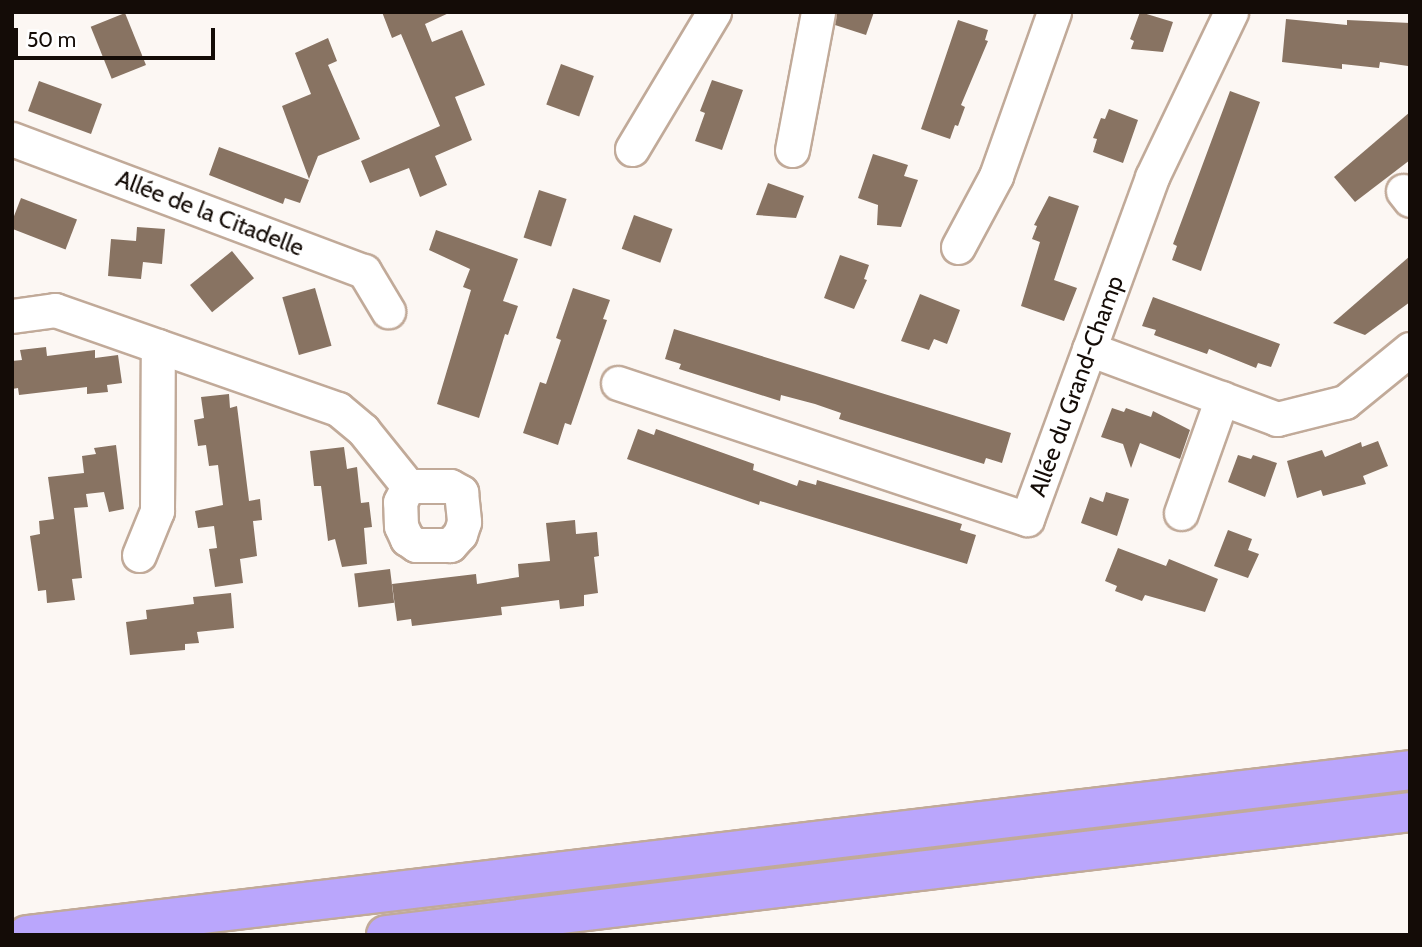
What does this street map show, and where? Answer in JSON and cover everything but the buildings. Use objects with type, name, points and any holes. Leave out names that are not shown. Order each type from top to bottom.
[{"type":"highway","points":[[27,935],[1410,770]]},
{"type":"highway","points":[[386,935],[1410,812]]},
{"type":"street","points":[[632,149],[713,12]]},
{"type":"street","points":[[792,150],[818,12]]},
{"type":"street","points":[[958,247],[996,176],[1054,12]]},
{"type":"street","name":"Allée du Grand-Champ","points":[[618,383],[1027,519],[1152,177],[1231,12]]},
{"type":"street","name":"Allée de la Citadelle","points":[[12,139],[364,271],[388,311]]},
{"type":"street","points":[[12,316],[55,310],[338,409],[363,430],[408,486]]},
{"type":"street","points":[[139,555],[157,511],[158,346]]},
{"type":"street","points":[[1089,349],[1277,419],[1345,402],[1410,349]]},
{"type":"street","points":[[1181,513],[1222,398]]}]
